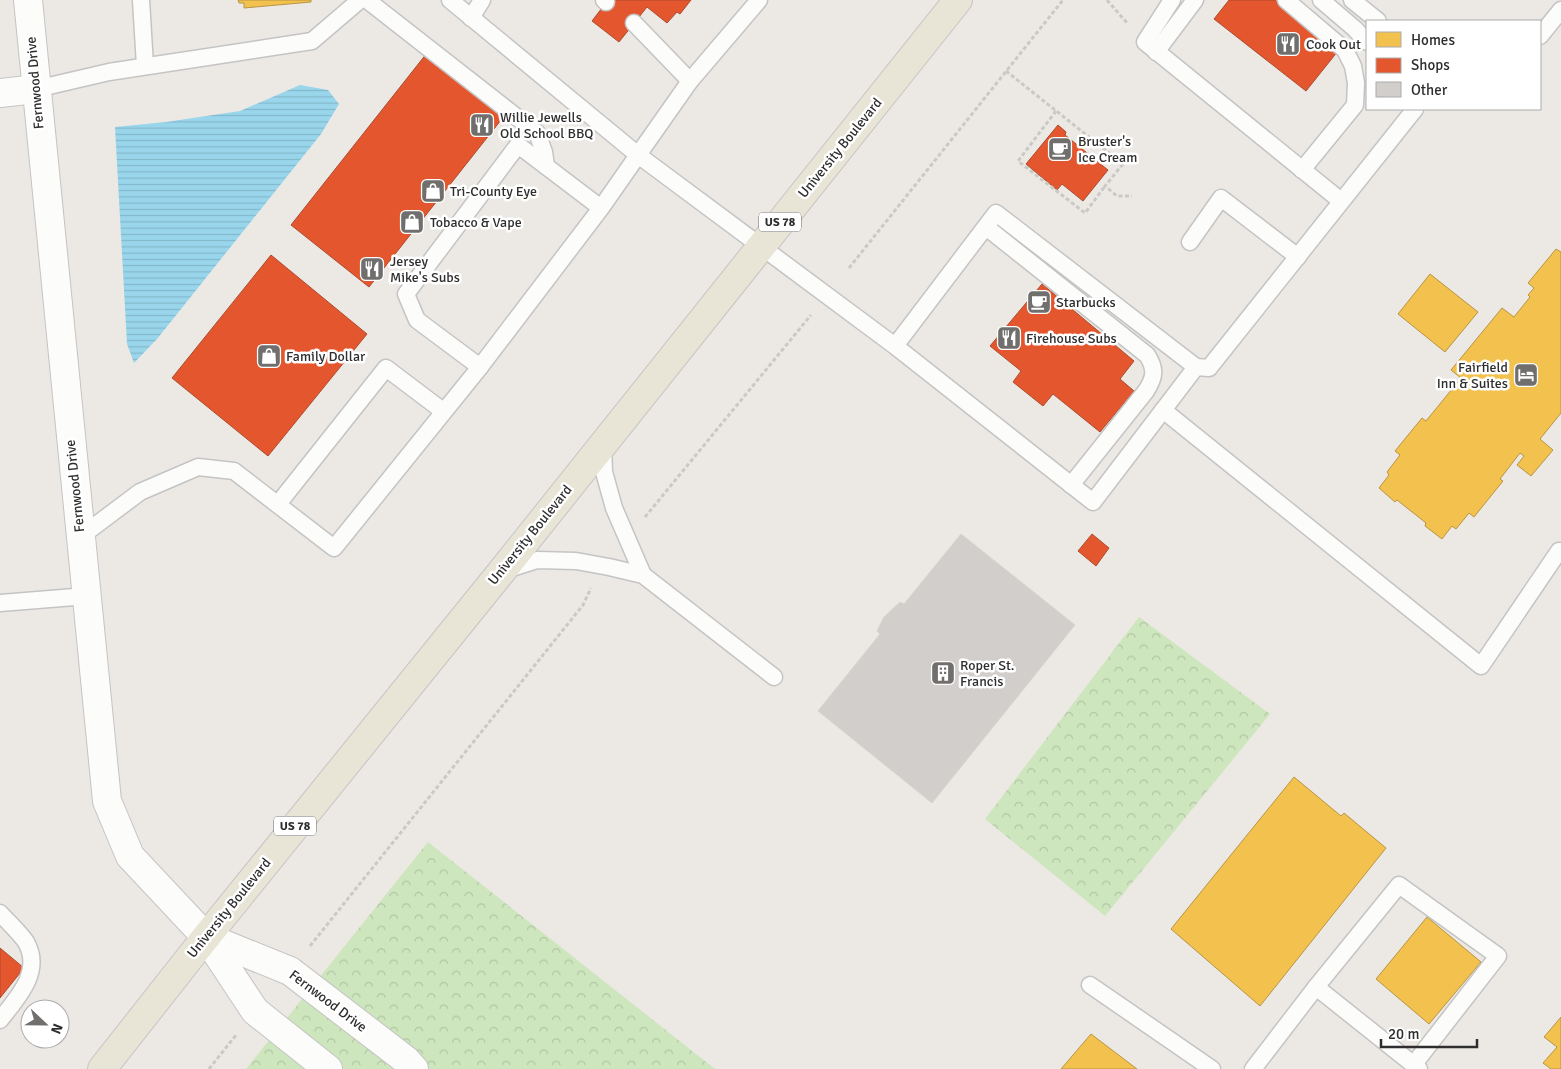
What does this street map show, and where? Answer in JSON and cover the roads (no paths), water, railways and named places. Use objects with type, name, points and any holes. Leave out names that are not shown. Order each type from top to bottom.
[{"type":"main road","name":"University Boulevard","points":[[102,1069],[958,0]]},
{"type":"street","name":"Fernwood Drive","points":[[28,0],[107,801],[130,856],[206,937],[255,1011],[328,1069]]},
{"type":"street","points":[[0,93],[36,90]]},
{"type":"street","name":"Fernwood Drive","points":[[206,937],[290,971],[406,1060],[414,1069]]},
{"type":"lane","points":[[141,0],[145,66]]},
{"type":"lane","points":[[36,90],[109,72],[312,41],[360,0]]},
{"type":"lane","points":[[367,0],[537,133],[544,152],[546,166]]},
{"type":"lane","points":[[450,0],[638,155],[895,346],[1093,502],[1196,367]]},
{"type":"lane","points":[[471,18],[482,0]]},
{"type":"lane","points":[[80,538],[140,492],[198,467],[234,471],[334,548],[480,367],[601,208],[690,81],[759,0]]},
{"type":"lane","points":[[1150,47],[1172,0]]},
{"type":"lane","points":[[1150,47],[1195,0]]},
{"type":"lane","points":[[1286,0],[1345,50],[1353,66],[1356,83],[1355,105]]},
{"type":"lane","points":[[1321,0],[1366,41]]},
{"type":"lane","points":[[1352,0],[1377,20]]},
{"type":"lane","points":[[1541,35],[1561,10]]},
{"type":"lane","points":[[634,23],[690,81]]},
{"type":"lane","points":[[1150,47],[1341,202]]},
{"type":"lane","points":[[1302,170],[1366,89]]},
{"type":"lane","points":[[895,346],[996,214],[1196,367],[1208,368],[1414,110]]},
{"type":"lane","points":[[480,367],[417,320],[406,294],[518,145],[601,208]]},
{"type":"lane","points":[[1190,242],[1221,198],[1298,256]]},
{"type":"lane","points":[[986,227],[1147,355],[1153,364],[1155,373],[1146,391],[1072,485]]},
{"type":"lane","points":[[278,504],[386,368],[443,411]]},
{"type":"lane","points":[[1163,410],[1481,666],[1559,551],[1561,551]]},
{"type":"lane","points":[[603,444],[604,472],[614,508],[643,575]]},
{"type":"lane","points":[[502,571],[537,560],[576,561],[643,575],[774,677]]},
{"type":"lane","points":[[0,603],[87,596]]},
{"type":"lane","points":[[1253,1069],[1316,987],[1399,885],[1498,956],[1416,1067],[1316,987]]},
{"type":"lane","points":[[0,913],[25,942],[31,954],[31,971],[27,985],[3,1010]]},
{"type":"lane","points":[[1090,986],[1212,1069]]},
{"type":"water","points":[[300,85],[328,90],[339,104],[321,134],[157,339],[134,363],[127,344],[115,127],[166,122],[240,111]]},
{"type":"place","name":"Cook Out","points":[[1288,44]]},
{"type":"place","name":"Willie Jewells Old School BBQ","points":[[482,125]]},
{"type":"place","name":"Bruster's Ice Cream","points":[[1060,149]]},
{"type":"place","name":"Tri-County Eye","points":[[433,191]]},
{"type":"place","name":"Tobacco & Vape","points":[[412,222]]},
{"type":"place","name":"Jersey Mike's Subs","points":[[372,269]]},
{"type":"place","name":"Starbucks","points":[[1039,302]]},
{"type":"place","name":"Firehouse Subs","points":[[1009,338]]},
{"type":"place","name":"Family Dollar","points":[[269,356]]},
{"type":"place","name":"Fairfield Inn & Suites","points":[[1526,375]]},
{"type":"place","name":"Roper St. Francis","points":[[943,673]]}]
